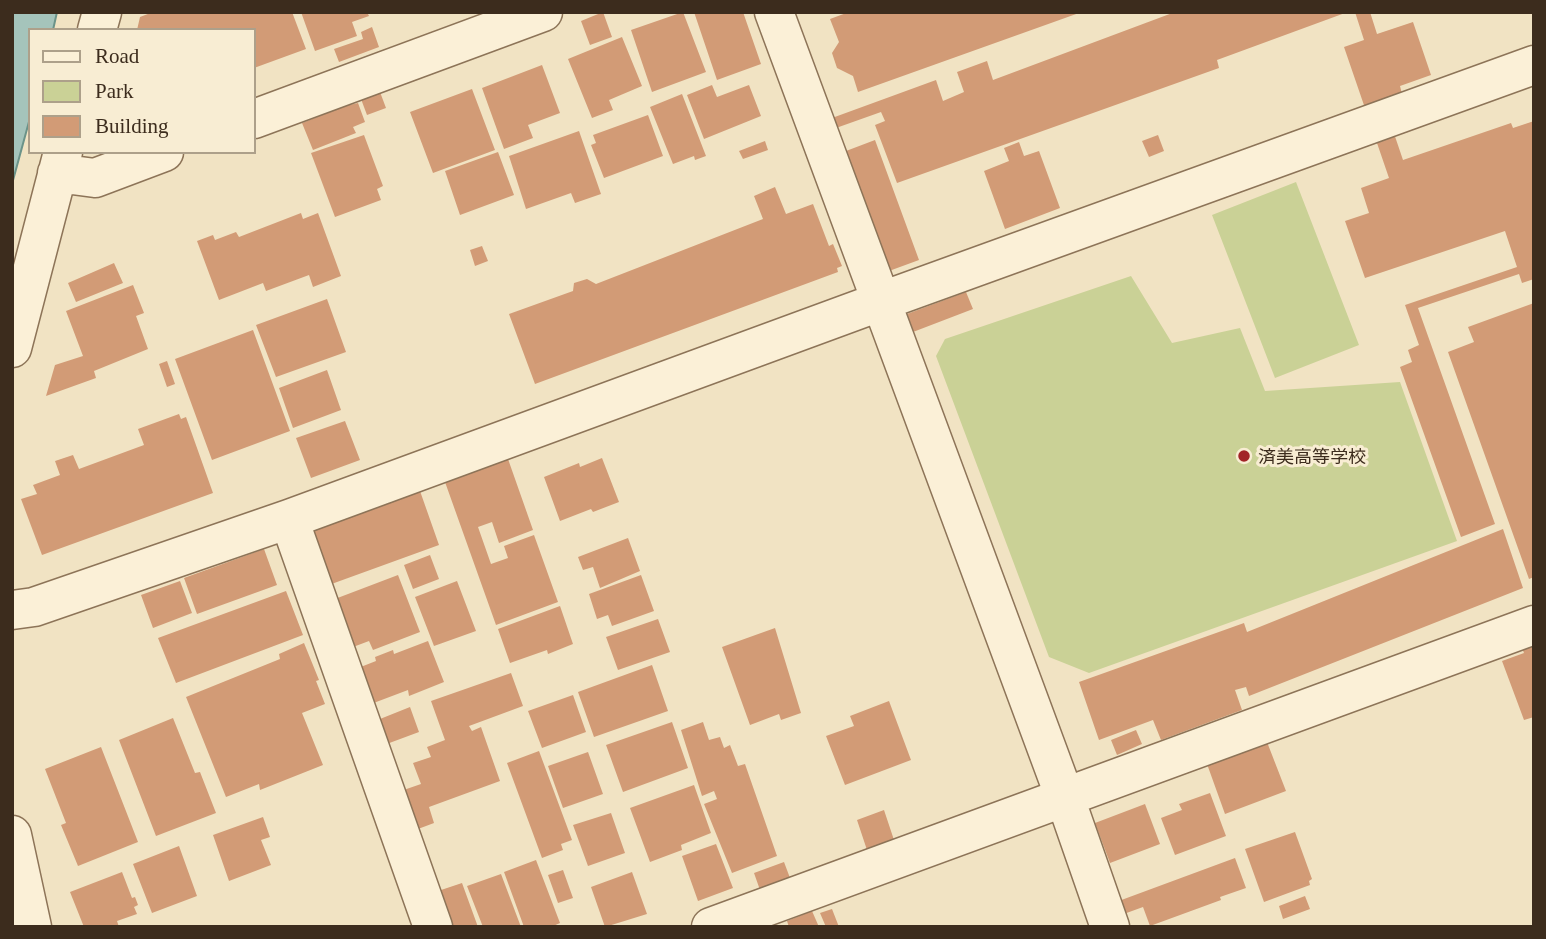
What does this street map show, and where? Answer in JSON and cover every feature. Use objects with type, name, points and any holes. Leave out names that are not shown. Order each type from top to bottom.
[{"type":"street","points":[[256,118],[542,12]]},
{"type":"street","points":[[774,12],[1064,795],[1110,927]]},
{"type":"street","points":[[12,610],[34,607],[289,519],[1534,65]]},
{"type":"street","points":[[12,348],[60,163],[95,178],[158,154]]},
{"type":"street","points":[[289,519],[433,927]]},
{"type":"street","points":[[711,927],[1064,795],[1534,625]]},
{"type":"street","points":[[12,835],[32,927]]},
{"type":"green space","points":[[1296,182],[1359,345],[1275,378],[1212,215]]},
{"type":"green space","points":[[1131,276],[1172,343],[1240,328],[1265,391],[1400,382],[1457,541],[1089,673],[1049,657],[936,356],[945,339]]},
{"type":"water","points":[[12,12],[57,12],[53,28],[28,28],[28,125],[12,184]]},
{"type":"building","points":[[153,12],[292,12],[306,49],[256,67],[256,28],[137,28],[140,17]]},
{"type":"building","points":[[301,12],[367,12],[369,16],[352,22],[357,36],[315,51]]},
{"type":"building","points":[[603,12],[612,37],[590,45],[581,21]]},
{"type":"building","points":[[683,12],[706,72],[652,92],[631,30]]},
{"type":"building","points":[[694,12],[743,12],[761,64],[717,80]]},
{"type":"building","points":[[849,12],[1079,13],[858,92],[853,76],[837,68],[832,53],[839,42],[830,19]]},
{"type":"building","points":[[1175,12],[1345,13],[1217,60],[1219,68],[897,183],[875,125],[885,121],[881,112],[836,128],[832,118],[936,80],[943,101],[964,92],[957,72],[987,61],[993,80]]},
{"type":"building","points":[[1355,12],[1370,12],[1377,34],[1413,22],[1431,75],[1400,86],[1402,94],[1383,101],[1403,160],[1511,123],[1513,128],[1534,121],[1534,279],[1522,283],[1519,274],[1418,308],[1495,524],[1461,537],[1400,367],[1412,362],[1408,350],[1419,345],[1405,305],[1517,267],[1505,231],[1365,278],[1345,221],[1369,213],[1361,188],[1389,178],[1344,47],[1364,40]]},
{"type":"building","points":[[372,27],[379,47],[339,62],[334,49],[363,39],[361,32]]},
{"type":"building","points":[[622,37],[642,86],[609,100],[613,110],[592,118],[568,59]]},
{"type":"building","points":[[542,65],[560,113],[528,125],[533,138],[504,149],[482,88]]},
{"type":"building","points":[[712,85],[717,97],[749,85],[761,116],[704,139],[687,95]]},
{"type":"building","points":[[472,89],[495,150],[433,173],[410,112]]},
{"type":"building","points":[[380,92],[386,108],[367,115],[361,99]]},
{"type":"building","points":[[682,94],[706,156],[695,160],[694,156],[673,164],[650,107]]},
{"type":"building","points":[[358,103],[365,122],[353,127],[356,133],[313,150],[302,123]]},
{"type":"building","points":[[648,115],[663,156],[604,178],[591,145],[596,143],[593,135]]},
{"type":"building","points":[[579,131],[601,194],[575,203],[571,193],[526,209],[509,156]]},
{"type":"building","points":[[364,135],[383,186],[377,189],[381,200],[335,217],[311,153]]},
{"type":"building","points":[[1158,135],[1164,151],[1149,157],[1142,141]]},
{"type":"building","points":[[875,140],[919,260],[889,271],[846,151]]},
{"type":"building","points":[[765,141],[768,150],[743,159],[739,151]]},
{"type":"building","points":[[1019,142],[1024,156],[1039,151],[1060,208],[1005,229],[984,171],[1009,161],[1004,148]]},
{"type":"building","points":[[498,152],[514,195],[460,215],[445,171]]},
{"type":"building","points":[[775,187],[786,214],[813,204],[829,246],[833,244],[842,266],[837,268],[838,272],[535,384],[509,314],[573,291],[574,283],[587,279],[596,284],[763,219],[754,196]]},
{"type":"building","points":[[301,213],[303,219],[318,213],[341,276],[313,287],[309,275],[266,291],[263,283],[219,300],[197,241],[213,235],[215,240],[236,232],[239,237]]},
{"type":"building","points":[[482,246],[488,261],[475,266],[470,250]]},
{"type":"building","points":[[114,263],[123,283],[76,302],[68,283]]},
{"type":"building","points":[[133,285],[144,313],[136,316],[148,349],[94,371],[96,378],[46,396],[55,365],[83,356],[66,311]]},
{"type":"building","points":[[966,292],[973,309],[913,332],[907,314]]},
{"type":"building","points":[[327,299],[346,352],[276,377],[256,325]]},
{"type":"building","points":[[1534,303],[1534,577],[1529,579],[1448,352],[1474,342],[1468,327]]},
{"type":"building","points":[[253,330],[290,431],[212,460],[175,359]]},
{"type":"building","points":[[167,361],[175,384],[167,387],[159,364]]},
{"type":"building","points":[[327,370],[341,410],[293,428],[279,388]]},
{"type":"building","points":[[179,414],[181,419],[186,417],[213,493],[42,555],[21,499],[37,494],[33,485],[60,475],[55,461],[73,455],[79,469],[144,445],[138,429]]},
{"type":"building","points":[[345,421],[360,460],[311,478],[296,438]]},
{"type":"building","points":[[602,458],[619,502],[560,521],[544,477],[579,463],[580,467]]},
{"type":"building","points":[[508,459],[533,530],[499,543],[492,522],[478,527],[491,564],[508,558],[504,546],[534,535],[558,602],[496,625],[445,482]]},
{"type":"building","points":[[420,491],[439,545],[326,586],[307,533]]},
{"type":"building","points":[[1503,529],[1523,588],[1249,696],[1246,687],[1235,690],[1242,710],[1161,740],[1153,720],[1099,740],[1079,682],[1244,623],[1247,632]]},
{"type":"building","points":[[628,538],[640,571],[600,588],[593,567],[583,570],[578,557]]},
{"type":"building","points":[[264,549],[277,585],[197,614],[184,578]]},
{"type":"building","points":[[430,555],[439,579],[413,589],[404,565]]},
{"type":"building","points":[[398,575],[420,632],[373,650],[369,641],[345,650],[327,602]]},
{"type":"building","points":[[641,575],[654,611],[612,626],[608,615],[597,619],[589,594]]},
{"type":"building","points":[[180,581],[192,613],[153,628],[141,595]]},
{"type":"building","points":[[457,581],[476,631],[434,646],[415,597]]},
{"type":"building","points":[[286,591],[303,635],[176,683],[158,638]]},
{"type":"building","points":[[560,606],[573,644],[548,654],[547,650],[510,663],[498,629]]},
{"type":"building","points":[[658,619],[670,652],[618,670],[606,637]]},
{"type":"building","points":[[775,628],[801,713],[781,720],[779,714],[750,725],[722,647]]},
{"type":"building","points":[[428,641],[444,682],[409,696],[408,690],[363,707],[353,670],[376,661],[375,657],[393,650],[394,654]]},
{"type":"building","points":[[304,643],[319,680],[316,681],[325,704],[302,713],[323,765],[260,790],[259,784],[226,797],[186,697],[280,659],[279,654]]},
{"type":"building","points":[[1534,643],[1534,717],[1524,720],[1502,661],[1524,653],[1522,648]]},
{"type":"building","points":[[652,665],[668,711],[594,737],[578,692]]},
{"type":"building","points":[[511,673],[523,706],[469,726],[472,731],[481,727],[500,781],[429,807],[434,823],[410,832],[395,793],[421,784],[413,763],[431,757],[427,747],[445,740],[431,701]]},
{"type":"building","points":[[573,695],[586,732],[542,748],[528,711]]},
{"type":"building","points":[[889,701],[911,760],[845,785],[826,736],[854,726],[850,716]]},
{"type":"building","points":[[410,707],[419,732],[384,745],[375,721]]},
{"type":"building","points":[[173,718],[195,773],[200,772],[216,813],[156,836],[119,740]]},
{"type":"building","points":[[672,722],[688,768],[623,792],[606,745]]},
{"type":"building","points":[[703,722],[709,740],[720,737],[724,748],[730,745],[738,766],[745,764],[777,856],[732,873],[704,804],[717,799],[714,791],[702,796],[681,730]]},
{"type":"building","points":[[1136,730],[1142,744],[1117,755],[1111,740]]},
{"type":"building","points":[[1267,742],[1286,791],[1225,814],[1207,764]]},
{"type":"building","points":[[101,747],[138,842],[78,866],[61,825],[66,823],[45,769]]},
{"type":"building","points":[[539,751],[572,840],[561,844],[563,850],[542,858],[507,763]]},
{"type":"building","points":[[588,752],[603,794],[563,808],[548,766]]},
{"type":"building","points":[[694,785],[711,833],[681,845],[682,850],[650,862],[630,808]]},
{"type":"building","points":[[1210,793],[1226,836],[1175,855],[1161,818],[1182,810],[1179,804]]},
{"type":"building","points":[[1145,804],[1160,844],[1110,863],[1095,823]]},
{"type":"building","points":[[884,810],[894,840],[867,850],[857,820]]},
{"type":"building","points":[[611,813],[625,853],[588,866],[573,825]]},
{"type":"building","points":[[263,817],[270,837],[261,840],[271,865],[229,881],[213,835]]},
{"type":"building","points":[[1295,832],[1312,879],[1309,881],[1310,885],[1264,902],[1245,849]]},
{"type":"building","points":[[716,844],[733,888],[698,901],[682,856]]},
{"type":"building","points":[[179,846],[197,896],[152,913],[133,864]]},
{"type":"building","points":[[1235,858],[1246,888],[1150,926],[1143,907],[1121,915],[1116,902]]},
{"type":"building","points":[[536,860],[560,923],[551,927],[524,927],[504,872]]},
{"type":"building","points":[[784,862],[790,878],[760,890],[754,873]]},
{"type":"building","points":[[563,870],[573,898],[558,903],[548,875]]},
{"type":"building","points":[[122,872],[132,898],[135,897],[138,905],[134,907],[137,914],[117,921],[119,927],[84,927],[70,892]]},
{"type":"building","points":[[632,872],[647,914],[605,927],[591,887]]},
{"type":"building","points":[[501,874],[521,927],[483,927],[467,886]]},
{"type":"building","points":[[462,883],[478,927],[444,927],[432,893]]},
{"type":"building","points":[[1305,896],[1310,909],[1283,919],[1279,906]]},
{"type":"building","points":[[832,909],[839,927],[826,927],[820,913]]},
{"type":"building","points":[[812,911],[819,927],[789,927],[787,921]]},
{"type":"place","name":"済美高等学校","points":[[1244,456]]}]
